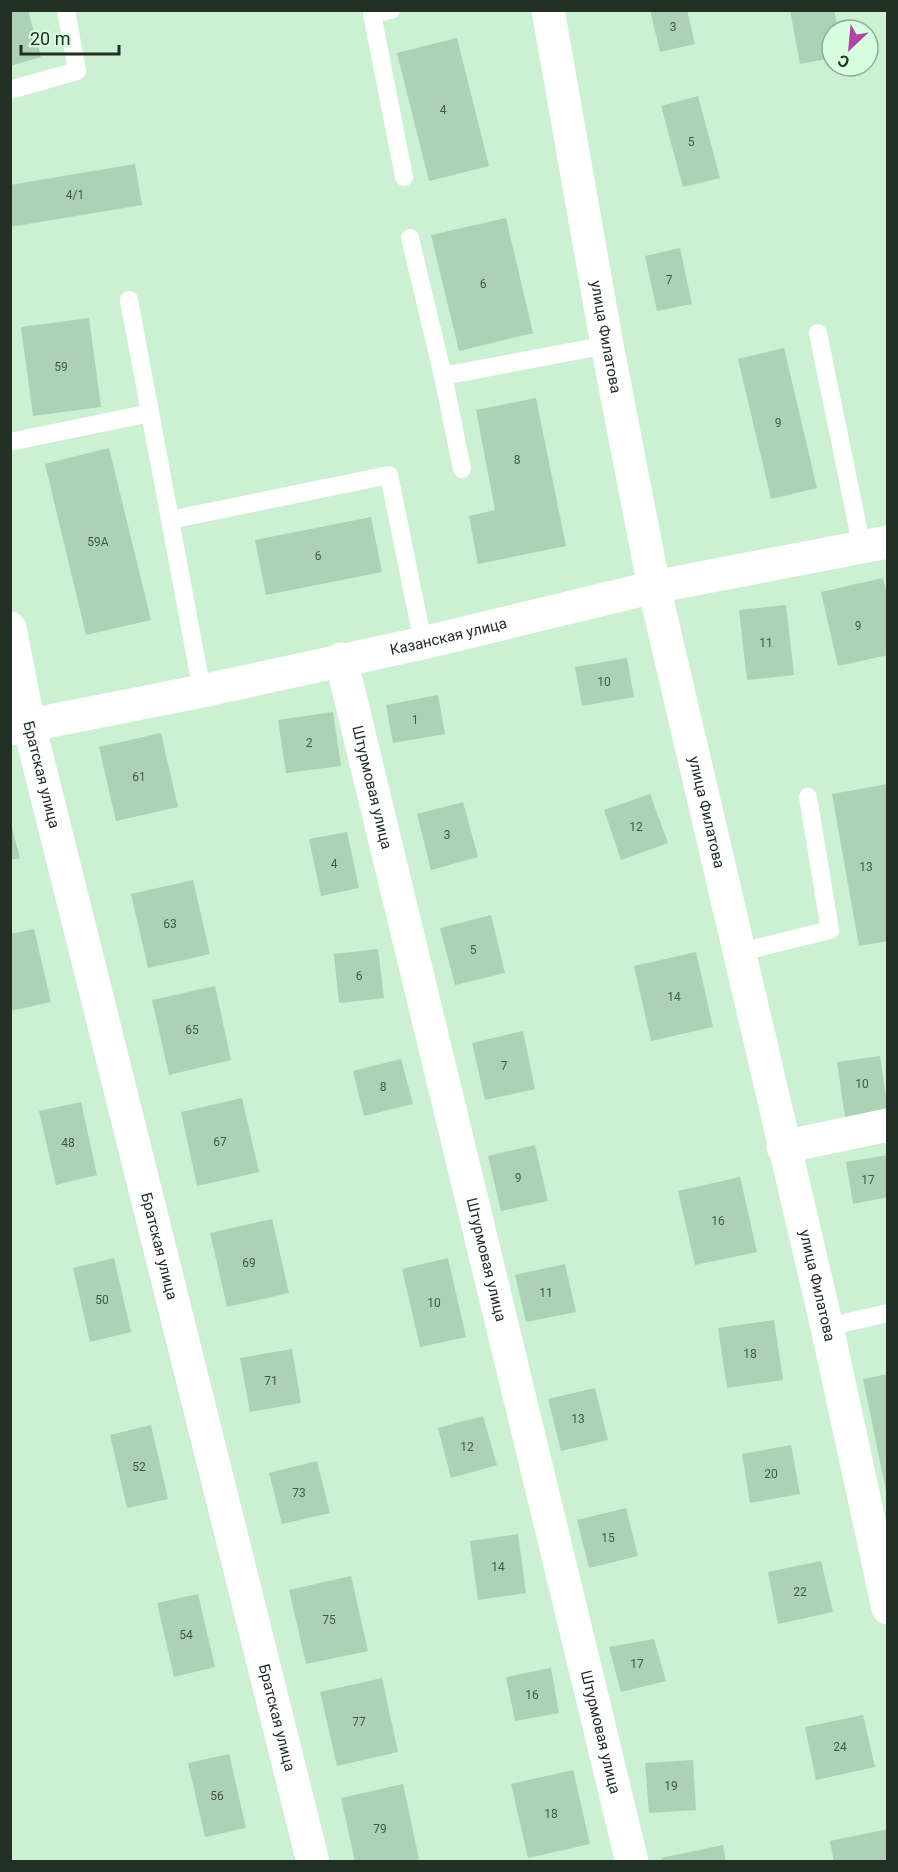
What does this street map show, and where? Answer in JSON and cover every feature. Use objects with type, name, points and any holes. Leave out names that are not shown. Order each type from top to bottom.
[{"type":"street","name":"улица Филатова","points":[[548,10],[607,345],[654,586],[741,952],[888,1608]]},
{"type":"street","name":"Казанская улица","points":[[20,727],[202,691],[423,643],[654,586],[875,545]]},
{"type":"street","name":"Братская улица","points":[[10,628],[20,727],[313,1862]]},
{"type":"street","name":"Штурмовая улица","points":[[341,659],[632,1862]]},
{"type":"street","points":[[783,1147],[888,1125]]},
{"type":"lane","points":[[10,90],[77,71],[66,10]]},
{"type":"lane","points":[[391,10],[372,12],[404,177]]},
{"type":"lane","points":[[410,238],[443,376],[462,470]]},
{"type":"lane","points":[[129,300],[202,691]]},
{"type":"lane","points":[[818,333],[875,545]]},
{"type":"lane","points":[[443,376],[607,345]]},
{"type":"lane","points":[[10,441],[150,413]]},
{"type":"lane","points":[[170,520],[388,475],[423,643]]},
{"type":"lane","points":[[741,952],[830,930],[808,796]]},
{"type":"lane","points":[[827,1328],[888,1313]]},
{"type":"building","points":[[10,10],[28,10],[41,57],[10,66]]},
{"type":"building","points":[[650,10],[687,10],[695,44],[660,52]]},
{"type":"building","points":[[790,10],[834,10],[836,18],[820,18],[820,60],[800,64]]},
{"type":"building","points":[[457,38],[489,166],[429,181],[397,53]]},
{"type":"building","points":[[698,96],[720,178],[683,187],[661,106]]},
{"type":"building","points":[[135,164],[142,205],[10,227],[10,185]]},
{"type":"building","points":[[506,218],[533,333],[459,351],[431,235]]},
{"type":"building","points":[[680,248],[692,304],[657,311],[645,256]]},
{"type":"building","points":[[89,318],[101,407],[33,416],[21,327]]},
{"type":"building","points":[[784,348],[817,488],[771,499],[738,359]]},
{"type":"building","points":[[536,398],[566,546],[478,564],[469,516],[495,510],[476,410]]},
{"type":"building","points":[[109,448],[151,620],[86,635],[45,464]]},
{"type":"building","points":[[371,517],[382,572],[266,595],[255,540]]},
{"type":"building","points":[[883,578],[888,597],[888,655],[838,666],[821,592]]},
{"type":"building","points":[[786,605],[794,675],[747,680],[739,610]]},
{"type":"building","points":[[627,658],[634,697],[582,706],[575,667]]},
{"type":"building","points":[[438,695],[445,734],[393,743],[386,705]]},
{"type":"building","points":[[333,712],[341,766],[286,773],[278,720]]},
{"type":"building","points":[[161,733],[178,807],[116,821],[99,747]]},
{"type":"building","points":[[888,784],[888,941],[859,946],[832,794]]},
{"type":"building","points":[[650,794],[668,843],[621,860],[604,810]]},
{"type":"building","points":[[463,802],[478,857],[431,870],[417,814]]},
{"type":"building","points":[[10,820],[20,858],[10,860]]},
{"type":"building","points":[[347,832],[359,888],[321,896],[309,839]]},
{"type":"building","points":[[193,880],[210,954],[148,968],[131,894]]},
{"type":"building","points":[[491,915],[505,973],[455,985],[440,928]]},
{"type":"building","points":[[34,929],[51,1002],[10,1011],[10,934]]},
{"type":"building","points":[[378,949],[384,998],[339,1003],[334,954]]},
{"type":"building","points":[[696,952],[713,1027],[651,1041],[634,966]]},
{"type":"building","points":[[215,986],[231,1060],[169,1075],[152,1000]]},
{"type":"building","points":[[523,1031],[535,1089],[485,1100],[472,1043]]},
{"type":"building","points":[[880,1056],[888,1111],[845,1117],[837,1062]]},
{"type":"building","points":[[401,1059],[413,1104],[364,1116],[353,1071]]},
{"type":"building","points":[[242,1098],[259,1172],[197,1186],[181,1112]]},
{"type":"building","points":[[81,1102],[97,1175],[56,1185],[39,1111]]},
{"type":"building","points":[[535,1145],[548,1201],[501,1211],[488,1156]]},
{"type":"building","points":[[888,1155],[888,1197],[853,1204],[846,1162]]},
{"type":"building","points":[[740,1177],[757,1252],[695,1265],[678,1191]]},
{"type":"building","points":[[272,1219],[289,1293],[227,1307],[210,1233]]},
{"type":"building","points":[[114,1258],[131,1332],[90,1342],[73,1268]]},
{"type":"building","points":[[448,1258],[466,1337],[420,1347],[402,1269]]},
{"type":"building","points":[[565,1264],[576,1312],[526,1322],[515,1275]]},
{"type":"building","points":[[774,1320],[783,1380],[727,1388],[718,1328]]},
{"type":"building","points":[[292,1349],[301,1403],[250,1412],[240,1358]]},
{"type":"building","points":[[888,1374],[888,1491],[886,1491],[863,1379]]},
{"type":"building","points":[[595,1388],[608,1440],[561,1451],[548,1399]]},
{"type":"building","points":[[483,1416],[497,1465],[451,1478],[438,1428]]},
{"type":"building","points":[[151,1425],[168,1499],[127,1508],[110,1435]]},
{"type":"building","points":[[791,1445],[800,1494],[750,1503],[742,1454]]},
{"type":"building","points":[[317,1461],[330,1513],[282,1524],[269,1473]]},
{"type":"building","points":[[626,1508],[638,1556],[589,1568],[577,1520]]},
{"type":"building","points":[[518,1534],[526,1593],[478,1600],[470,1541]]},
{"type":"building","points":[[821,1561],[833,1612],[778,1624],[768,1572]]},
{"type":"building","points":[[351,1576],[368,1651],[306,1664],[289,1590]]},
{"type":"building","points":[[198,1594],[215,1667],[174,1677],[157,1603]]},
{"type":"building","points":[[654,1639],[666,1681],[621,1692],[609,1647]]},
{"type":"building","points":[[551,1668],[559,1713],[515,1721],[506,1677]]},
{"type":"building","points":[[382,1678],[398,1752],[337,1766],[320,1692]]},
{"type":"building","points":[[863,1715],[875,1767],[816,1780],[805,1727]]},
{"type":"building","points":[[229,1754],[246,1828],[205,1837],[188,1763]]},
{"type":"building","points":[[693,1760],[696,1810],[649,1813],[645,1763]]},
{"type":"building","points":[[573,1770],[590,1844],[528,1858],[511,1784]]},
{"type":"building","points":[[403,1784],[419,1859],[409,1862],[355,1862],[341,1798]]},
{"type":"building","points":[[888,1829],[888,1862],[834,1862],[830,1841]]},
{"type":"building","points":[[723,1845],[726,1862],[662,1862],[661,1858]]}]
